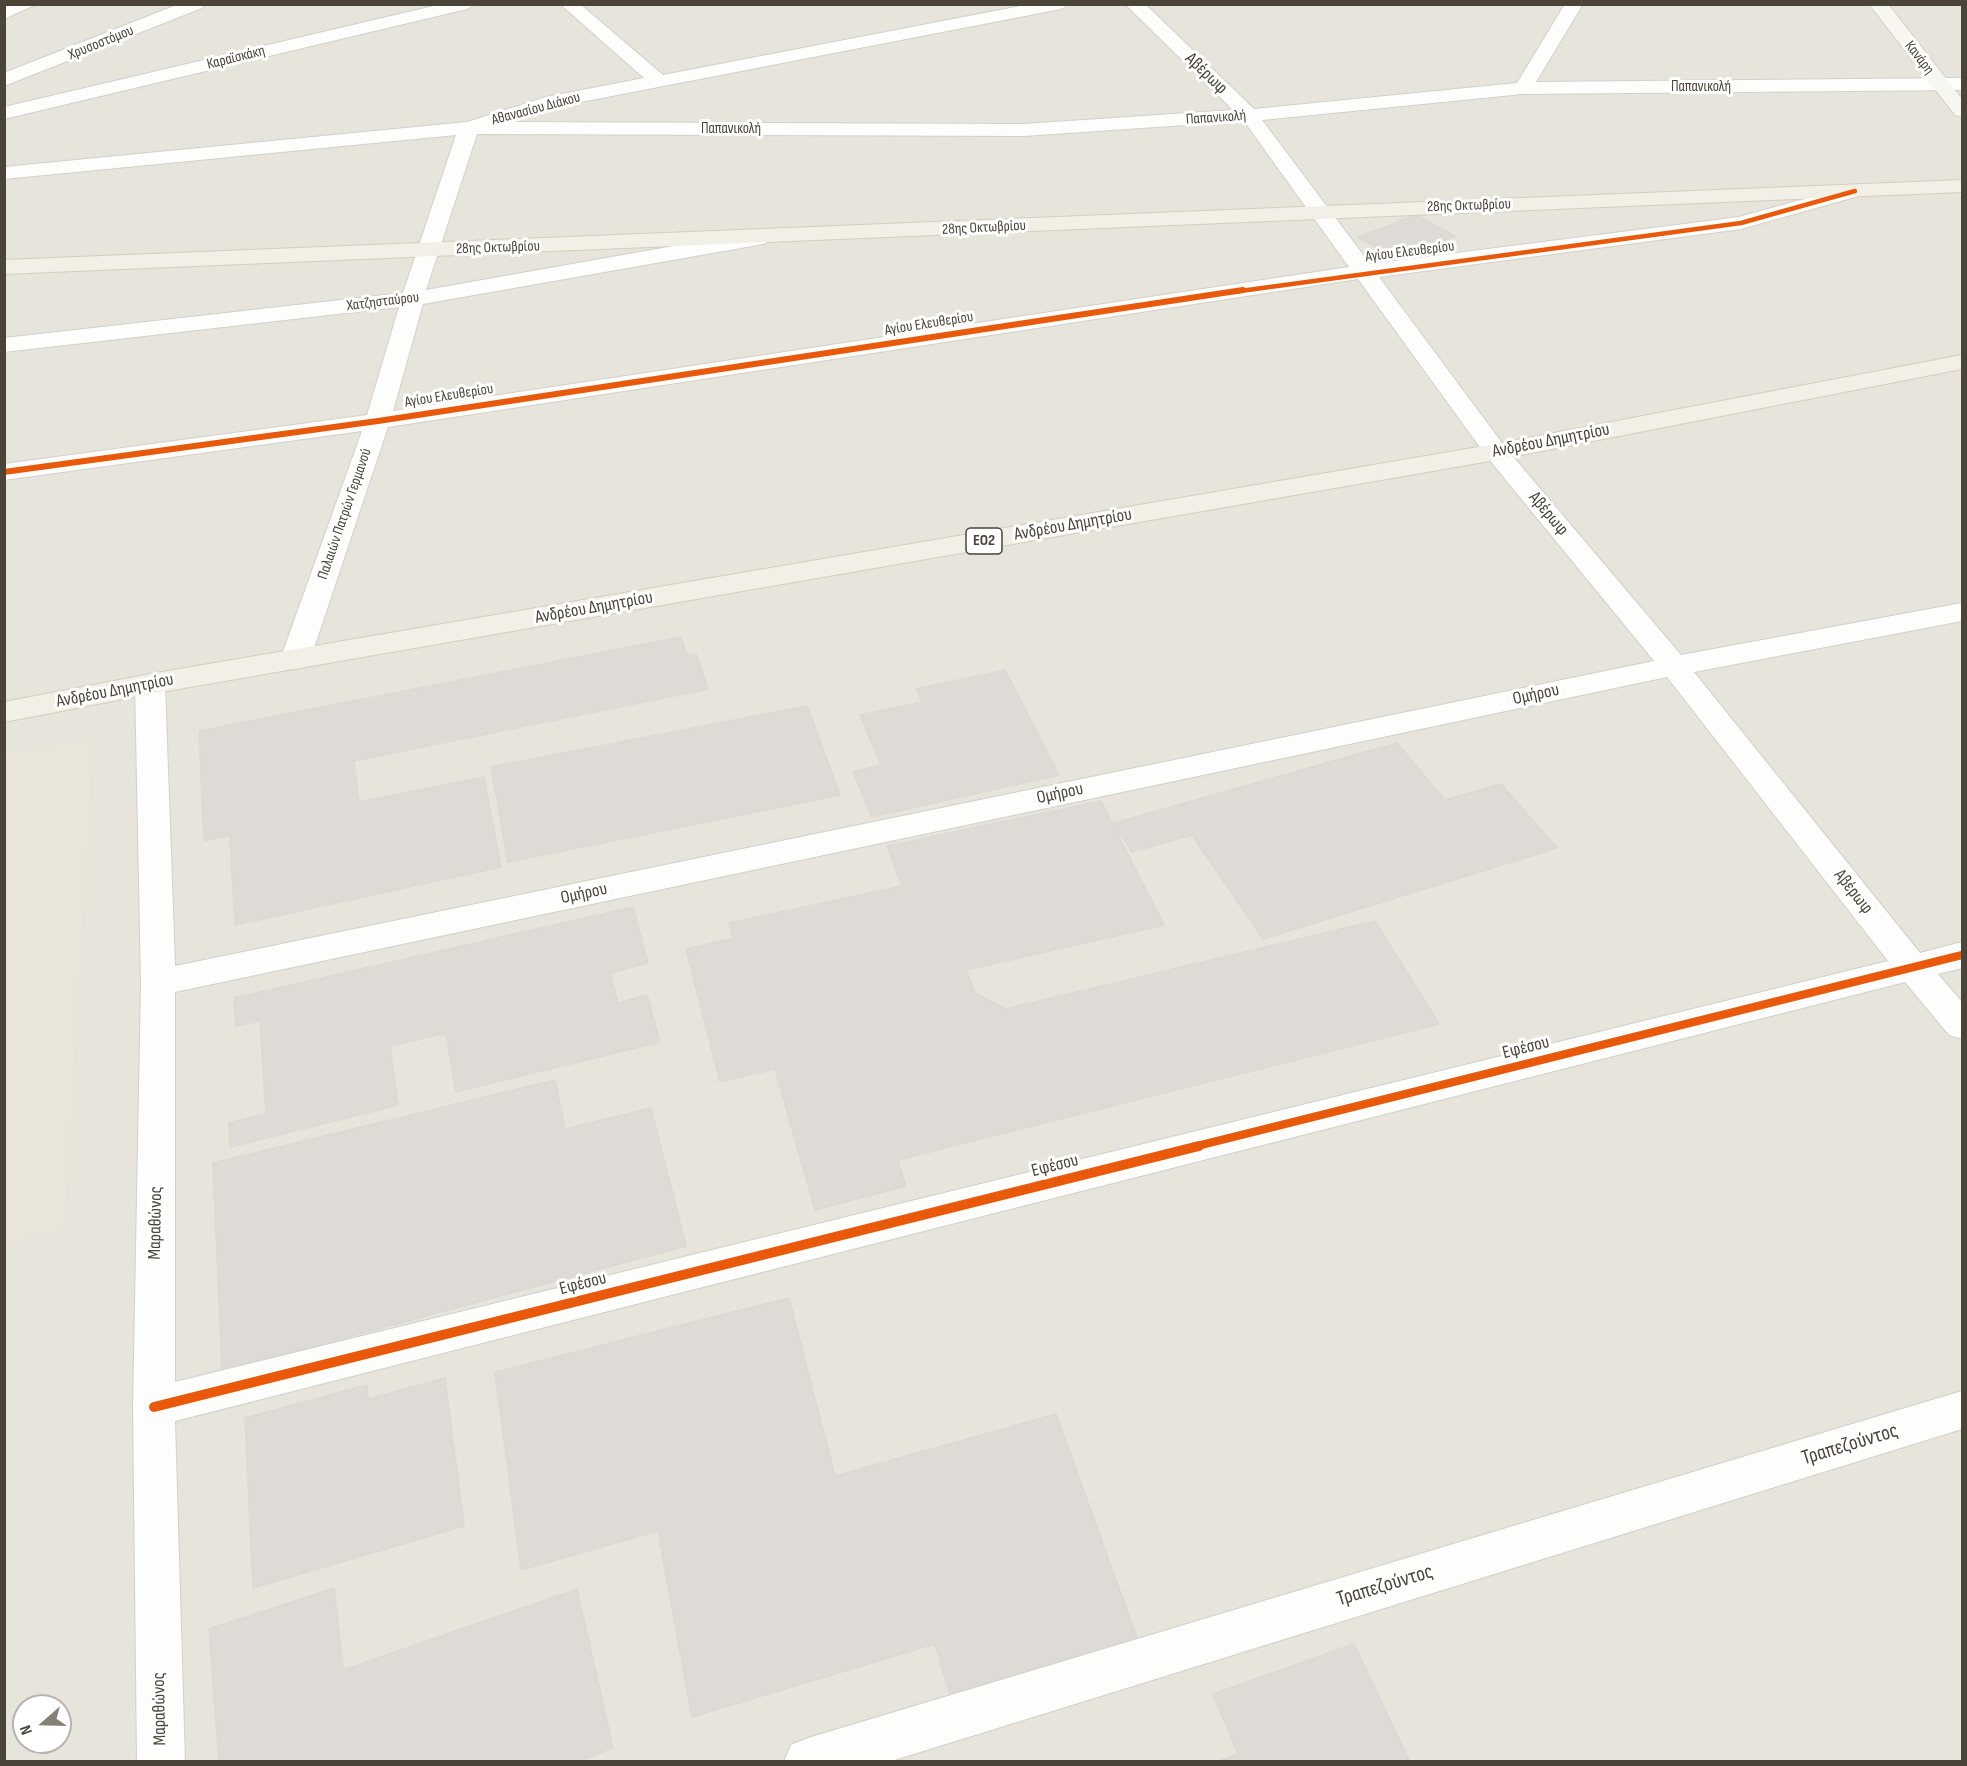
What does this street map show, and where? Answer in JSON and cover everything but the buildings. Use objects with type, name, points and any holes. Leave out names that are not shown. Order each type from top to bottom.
[{"type":"main road","name":"28ης Οκτωβρίου","points":[[4,267],[758,238],[1318,212],[1962,186]]},
{"type":"main road","name":"Ανδρέου Δημητρίου","points":[[4,712],[150,684],[1496,452],[1962,362]]},
{"type":"street","points":[[4,14],[28,4]]},
{"type":"street","name":"Χρυσοστόμου","points":[[4,80],[196,4]]},
{"type":"street","name":"Καραϊσκάκη","points":[[4,113],[467,4]]},
{"type":"street","points":[[569,4],[659,81]]},
{"type":"street","name":"Αθανασίου Διάκου","points":[[4,173],[469,128],[546,104],[1061,4]]},
{"type":"street","name":"Αβέρωφ","points":[[1134,4],[1249,116],[1496,452],[1674,666],[1912,967],[1962,1025]]},
{"type":"street","points":[[1523,88],[1574,4]]},
{"type":"street","name":"Κανάρη","points":[[1878,4],[1962,111]]},
{"type":"street","name":"Παπανικολή","points":[[469,128],[1024,130],[1249,116],[1523,88],[1962,84]]},
{"type":"street","name":"Παλαιών Πατρών Γερμανού","points":[[295,660],[378,421],[426,251],[469,128]]},
{"type":"street","name":"Αγίου Ελευθερίου","points":[[4,472],[378,421],[1363,272],[1741,223],[1855,191]]},
{"type":"street","name":"Χατζησταύρου","points":[[4,345],[412,299],[758,238]]},
{"type":"street","name":"Ομήρου","points":[[158,982],[1674,666],[1962,612]]},
{"type":"street","name":"Μαραθώνος","points":[[150,684],[158,982],[154,1407],[161,1761]]},
{"type":"street","name":"Εφέσου","points":[[154,1407],[1962,955]]},
{"type":"street","name":"Τραπεζούντος","points":[[808,1761],[1962,1410]]},
{"type":"shaded area","points":[[5,5],[1962,5],[1962,1761],[5,1762]]},
{"type":"shaded area","points":[[93,739],[64,1228],[5,1243],[5,753]]},
{"type":"cycle path","points":[[4,472],[378,421],[1363,272],[1741,223],[1855,191]]},
{"type":"cycle path","points":[[154,1407],[1962,955]]}]
